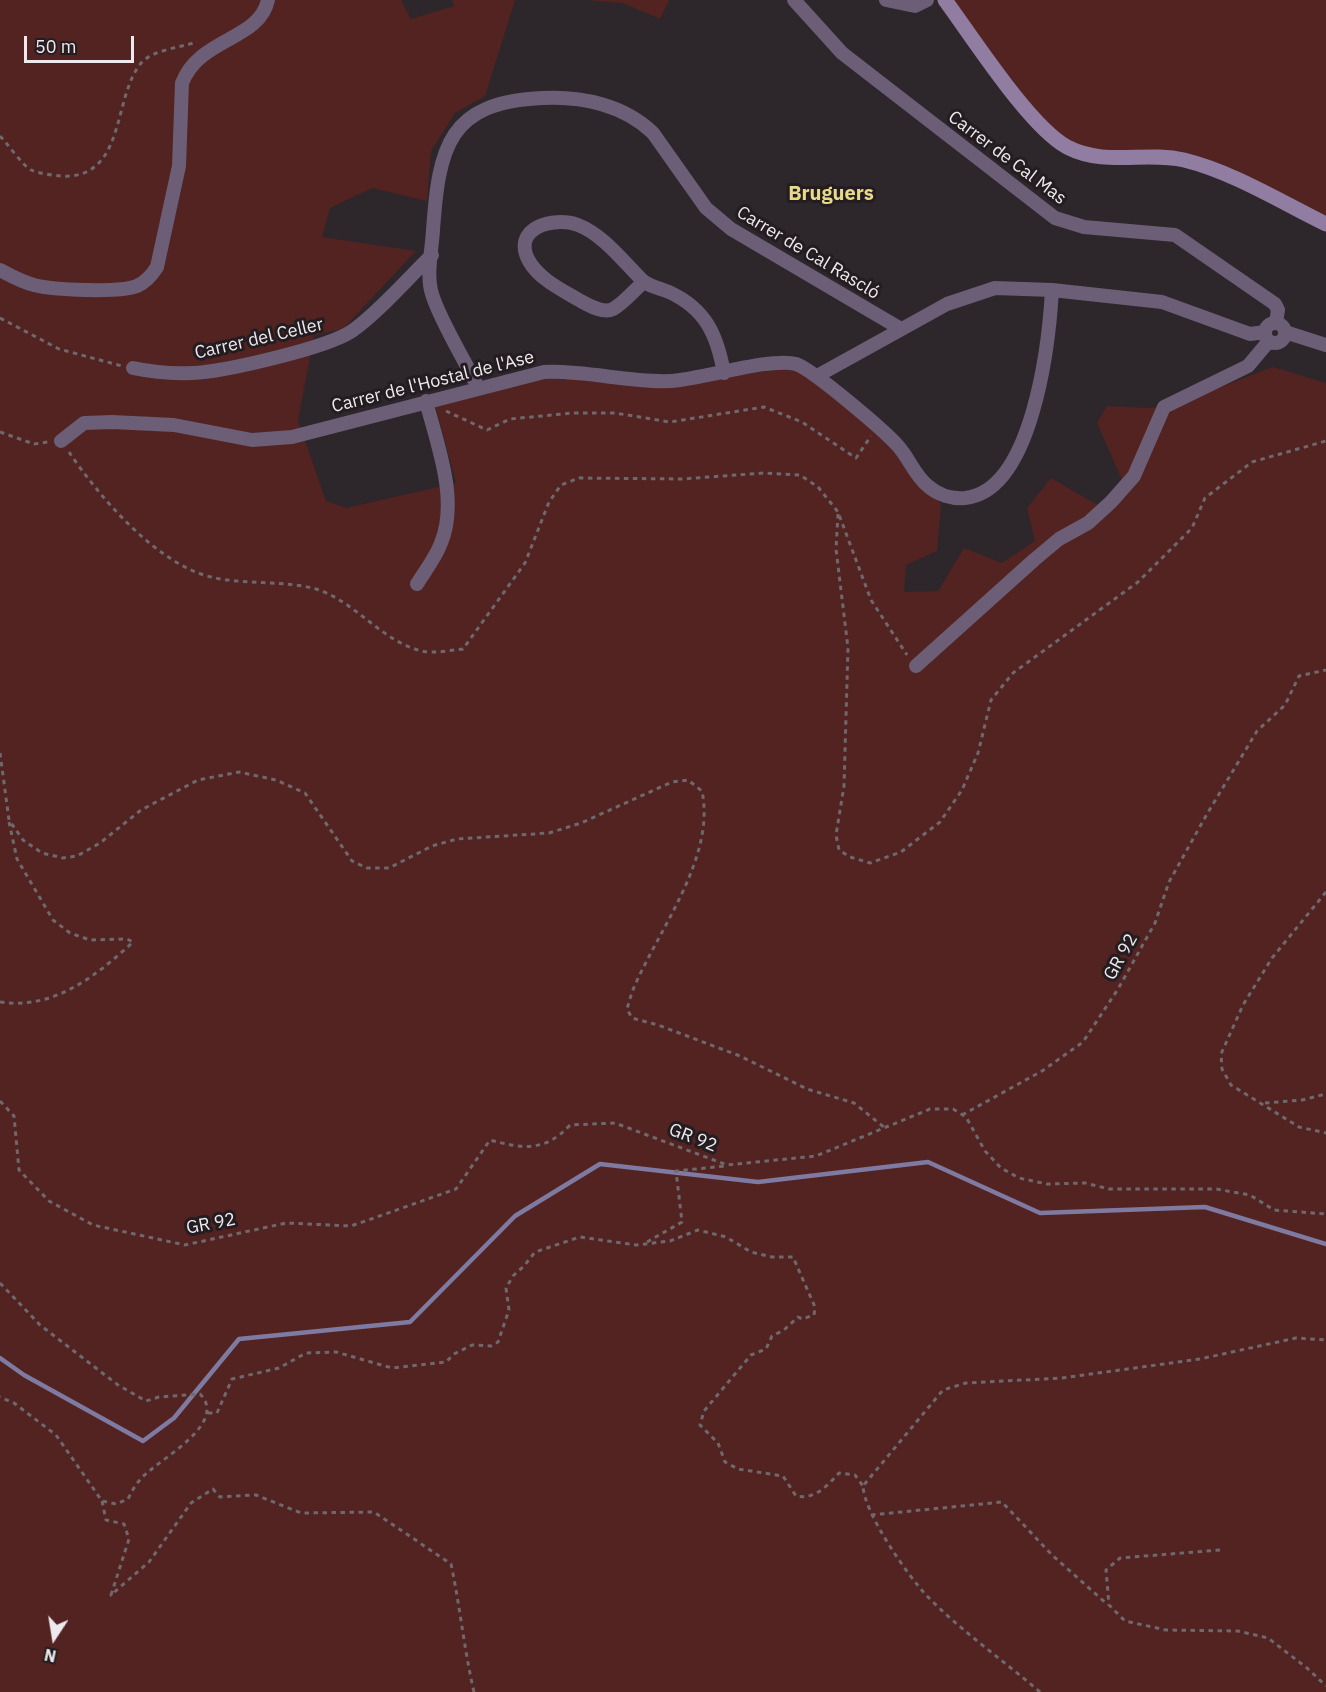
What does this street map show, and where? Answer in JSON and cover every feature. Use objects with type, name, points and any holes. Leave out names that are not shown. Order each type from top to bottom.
[{"type":"main road","points":[[945,0],[1028,111],[1047,133],[1067,146],[1101,158],[1117,160],[1158,156],[1185,161],[1224,175],[1326,224]]},
{"type":"street","points":[[0,270],[23,282],[53,289],[129,289],[145,282],[152,275],[157,267],[179,165],[182,83],[186,74],[207,51],[249,29],[260,18],[268,0]]},
{"type":"street","name":"Carrer de Cal Mas","points":[[794,0],[842,52],[1055,218],[1084,227],[1175,235],[1275,304],[1281,327]]},
{"type":"street","points":[[889,0],[915,6],[927,0]]},
{"type":"street","name":"Carrer de Cal Rascló","points":[[478,388],[432,294],[436,180],[448,143],[460,126],[474,114],[494,105],[532,98],[570,98],[617,109],[642,123],[652,133],[706,208],[731,229],[902,329]]},
{"type":"street","points":[[644,282],[613,309],[606,311],[589,306],[555,286],[535,269],[525,253],[526,240],[533,230],[547,222],[579,225],[591,232],[644,282],[681,297],[703,315],[715,334],[724,374]]},
{"type":"street","name":"Carrer del Celler","points":[[133,368],[193,374],[334,341],[353,330],[432,255]]},
{"type":"street","points":[[817,376],[971,294],[995,288],[1052,290],[1162,302],[1250,334],[1281,341],[1281,327],[1326,345]]},
{"type":"street","name":"Carrer de l'Hostal de l'Ase","points":[[62,441],[84,423],[112,422],[174,425],[252,441],[268,441],[292,437],[544,372],[586,372],[655,381],[724,374],[786,363],[806,368],[877,427],[898,446],[926,485],[938,493],[962,498],[983,494],[994,487],[1012,463],[1043,373],[1052,290]]},
{"type":"street","points":[[916,666],[1034,560],[1059,539],[1088,523],[1111,502],[1134,476],[1164,407],[1248,366],[1267,337]]},
{"type":"street","points":[[417,584],[441,545],[447,526],[446,488],[426,401]]},
{"type":"path","points":[[0,136],[29,170],[65,177],[81,175],[95,168],[113,140],[127,95],[142,62],[158,54],[201,40]]},
{"type":"path","points":[[0,318],[59,350],[133,368]]},
{"type":"path","points":[[426,401],[487,430],[510,418],[573,413],[615,413],[670,422],[764,407],[802,422],[856,458],[877,427]]},
{"type":"path","points":[[0,432],[34,444],[62,441]]},
{"type":"path","points":[[838,512],[836,549],[848,648],[843,786],[836,835],[839,850],[850,857],[870,863],[901,852],[940,822],[962,790],[978,753],[991,700],[1013,673],[1138,582],[1192,528],[1205,498],[1252,462],[1326,441]]},
{"type":"path","points":[[78,465],[125,520],[170,559],[210,577],[315,589],[348,605],[382,632],[422,652],[463,649],[525,563],[549,502],[561,485],[579,478],[682,479],[764,473],[800,475],[819,487],[838,512],[871,600],[885,625],[916,666]]},
{"type":"path","name":"GR 92","points":[[0,1101],[14,1116],[19,1170],[49,1201],[93,1225],[185,1245],[286,1223],[351,1226],[456,1189],[490,1140],[522,1149],[558,1139],[570,1125],[615,1123],[727,1165],[816,1156],[930,1109],[953,1109],[962,1115],[1042,1071],[1083,1042],[1118,989],[1155,923],[1169,882],[1257,731],[1285,705],[1299,676],[1326,670]]},
{"type":"path","points":[[0,753],[17,859],[53,920],[70,933],[90,940],[127,939],[133,942],[80,986],[42,999],[0,1002]]},
{"type":"path","points":[[9,820],[23,840],[42,853],[63,858],[77,856],[100,843],[141,810],[198,780],[239,772],[276,780],[305,793],[352,861],[367,868],[389,868],[432,846],[457,839],[549,833],[581,823],[672,782],[688,780],[702,791],[706,808],[704,826],[690,877],[632,992],[627,1009],[632,1018],[658,1025],[740,1056],[807,1089],[854,1103],[885,1128]]},
{"type":"path","points":[[1326,892],[1272,958],[1243,1005],[1221,1054],[1222,1069],[1231,1085],[1299,1127],[1326,1133]]},
{"type":"path","points":[[1263,1103],[1302,1100],[1326,1094]]},
{"type":"path","points":[[962,1115],[985,1151],[1000,1168],[1019,1178],[1047,1184],[1085,1183],[1109,1190],[1216,1189],[1250,1195],[1274,1210],[1326,1214]]},
{"type":"path","points":[[644,1244],[682,1222],[676,1171],[727,1165]]},
{"type":"path","points":[[208,1413],[217,1413],[232,1379],[279,1368],[306,1353],[336,1352],[392,1368],[446,1362],[454,1354],[472,1345],[490,1346],[498,1342],[509,1311],[506,1288],[513,1276],[535,1252],[580,1237],[627,1245],[644,1244],[670,1241],[698,1230],[726,1237],[751,1252],[785,1258],[793,1257],[805,1280],[808,1294],[812,1297],[815,1307],[814,1315],[802,1319],[798,1317],[784,1330],[772,1336],[766,1349],[751,1355],[704,1411],[700,1425],[718,1443],[725,1462],[738,1469],[783,1476],[796,1496],[807,1498],[814,1495],[839,1473],[855,1476],[863,1486],[863,1497],[871,1515],[927,1596],[1040,1692]]},
{"type":"path","points":[[0,1283],[40,1324],[118,1385],[146,1401],[159,1397],[200,1394],[207,1400],[208,1413],[200,1428],[183,1446],[136,1484],[128,1500],[116,1504],[102,1501]]},
{"type":"path","points":[[863,1486],[943,1390],[966,1383],[1062,1378],[1200,1359],[1296,1338],[1326,1340]]},
{"type":"path","points":[[0,1398],[14,1402],[56,1435],[102,1501],[106,1520],[124,1524],[129,1539],[111,1596],[150,1562],[191,1503],[213,1489],[220,1497],[256,1495],[301,1513],[374,1512],[451,1564],[462,1613],[466,1658],[474,1692]]},
{"type":"path","points":[[871,1515],[1002,1502],[1053,1556],[1125,1621],[1166,1630],[1238,1631],[1268,1638],[1326,1686]]},
{"type":"path","points":[[1109,1605],[1106,1570],[1120,1558],[1220,1550]]},
{"type":"shaded area","points":[[0,0],[401,0],[411,19],[454,6],[452,0],[515,0],[485,96],[455,113],[431,151],[427,201],[372,188],[330,208],[322,237],[416,251],[344,328],[314,336],[298,421],[326,501],[346,508],[456,483],[435,404],[538,377],[711,377],[790,369],[809,377],[877,427],[919,486],[941,503],[937,551],[906,565],[904,592],[938,591],[964,548],[1002,563],[1035,541],[1027,508],[1051,478],[1101,507],[1123,482],[1097,423],[1107,406],[1148,408],[1171,406],[1273,367],[1326,383],[1326,1692],[0,1692]]},
{"type":"shaded area","points":[[587,0],[669,0],[660,19],[623,3]]},
{"type":"shaded area","points":[[939,0],[1326,0],[1326,228],[1219,177],[1166,160],[1072,155],[1043,138],[966,40]]},
{"type":"waterway","points":[[0,1358],[24,1375],[143,1441],[174,1418],[239,1339],[410,1322],[515,1216],[600,1164],[758,1182],[928,1162],[1040,1213],[1205,1207],[1326,1244]]},
{"type":"district","name":"Bruguers","points":[[831,194]]}]
